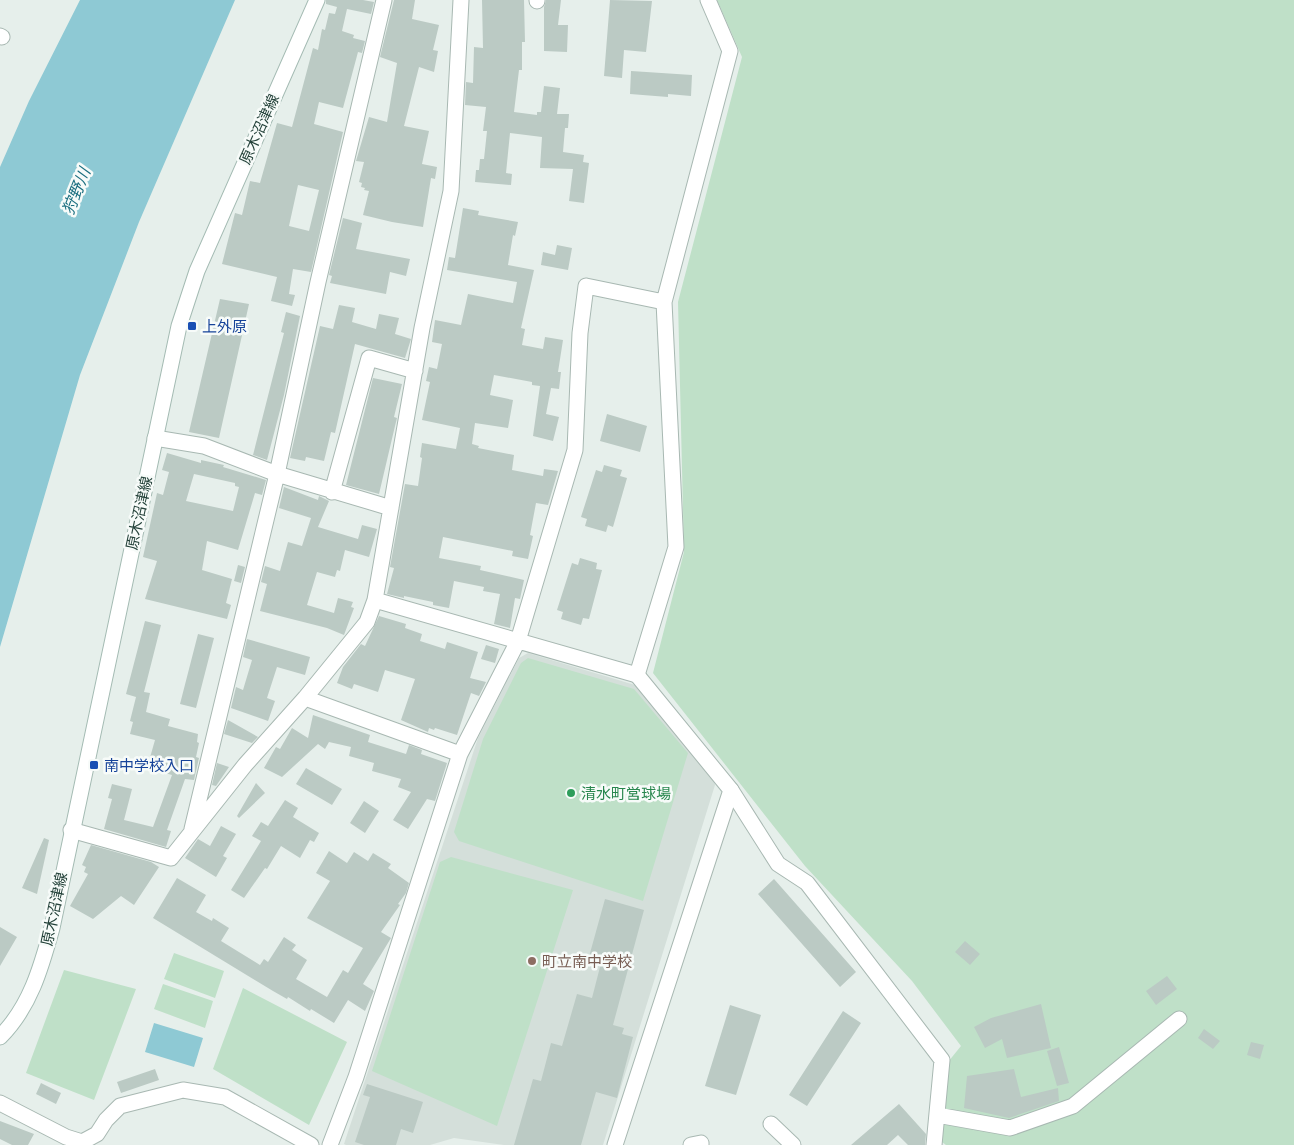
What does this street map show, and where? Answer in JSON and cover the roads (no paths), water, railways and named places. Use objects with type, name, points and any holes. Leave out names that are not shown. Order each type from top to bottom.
[{"type":"street","name":"原木沼津線","points":[[0,1037],[9,1028],[37,981],[52,928],[71,830],[179,326],[197,271],[317,0]]},
{"type":"street","points":[[190,836],[277,474],[318,282],[384,0]]},
{"type":"street","points":[[71,830],[171,858],[245,766],[305,698],[367,622],[375,600],[415,371],[451,191],[461,0]]},
{"type":"street","points":[[638,675],[676,547],[664,302],[730,51],[708,0]]},
{"type":"street","points":[[330,1145],[356,1077],[460,754],[518,641],[575,450],[580,333],[586,286],[664,302]]},
{"type":"street","points":[[332,492],[369,358],[415,371]]},
{"type":"street","points":[[155,438],[204,446],[277,474],[332,492],[391,508]]},
{"type":"street","points":[[375,600],[638,675],[731,790],[778,864],[807,883],[942,1060],[934,1145]]},
{"type":"street","points":[[305,698],[460,754]]},
{"type":"street","points":[[615,1145],[731,790]]},
{"type":"street","points":[[937,1115],[1010,1128],[1073,1106],[1179,1019]]},
{"type":"street","points":[[0,1103],[66,1137],[82,1142],[97,1134],[106,1120],[120,1106],[183,1090],[225,1097],[310,1145]]},
{"type":"street","points":[[771,1124],[793,1145]]},
{"type":"street","points":[[691,1145],[701,1142],[701,1145]]},
{"type":"water","name":"狩野川","points":[[80,0],[235,0],[139,222],[80,375],[0,647],[0,167],[29,101]]},
{"type":"water","points":[[154,1023],[203,1038],[194,1067],[145,1052]]},
{"type":"place","name":"上外原","points":[[192,326]]},
{"type":"place","name":"南中学校入口","points":[[94,765]]},
{"type":"place","name":"清水町営球場","points":[[571,793]]},
{"type":"place","name":"町立南中学校","points":[[532,961]]}]
